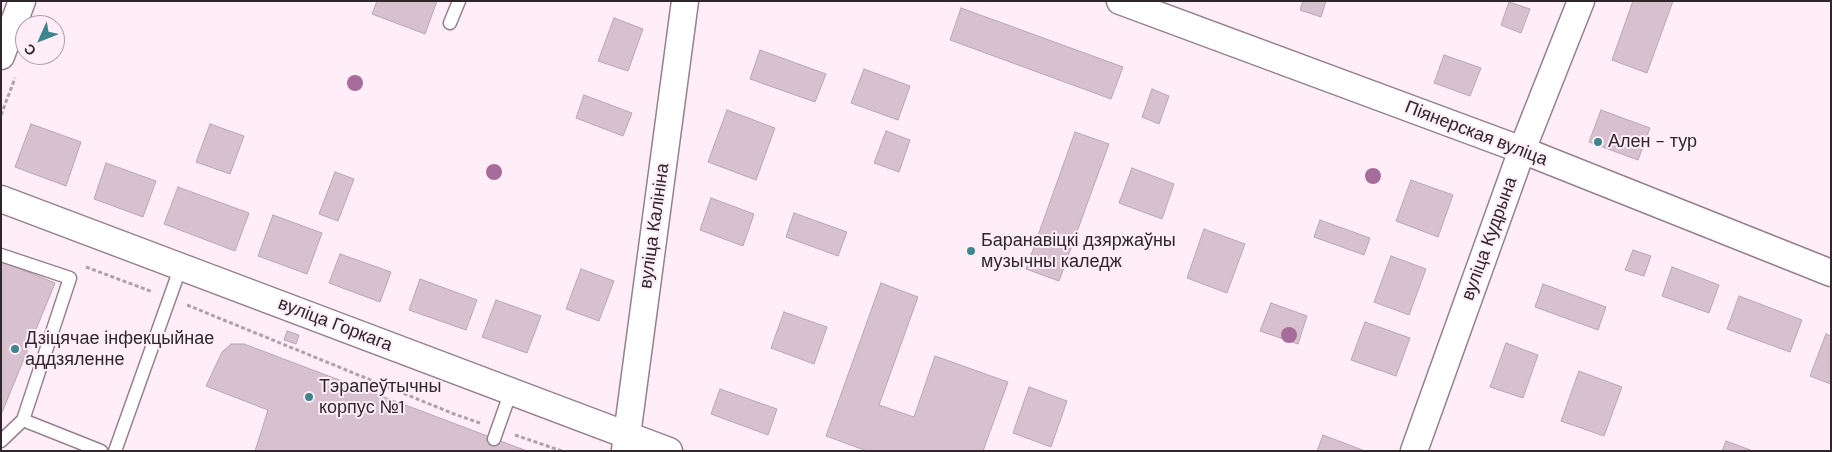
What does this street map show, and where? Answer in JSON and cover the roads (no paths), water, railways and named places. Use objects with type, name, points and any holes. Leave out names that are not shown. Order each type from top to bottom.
[{"type":"street","points":[[10,63],[22,1]]},
{"type":"street","name":"вуліца Калініна","points":[[626,443],[685,1]]},
{"type":"street","name":"Піянерская вуліца","points":[[1120,1],[1522,150],[1831,273]]},
{"type":"street","name":"вуліца Кудрына","points":[[1414,451],[1522,150],[1581,1]]},
{"type":"street","name":"вуліца Горкага","points":[[1,199],[511,391],[626,443],[670,451]]},
{"type":"lane","points":[[450,23],[459,1]]},
{"type":"lane","points":[[1,255],[70,278],[23,420],[1,441]]},
{"type":"lane","points":[[115,451],[181,266]]},
{"type":"lane","points":[[496,434],[511,391]]},
{"type":"lane","points":[[23,420],[101,451]]},
{"type":"place","name":"Ален - тур","points":[[1598,142]]},
{"type":"place","name":"Баранавіцкі дзяржаўны музычны каледж","points":[[971,251]]},
{"type":"place","name":"Дзіцячае інфекцыйнае аддзяленне","points":[[15,349]]},
{"type":"place","name":"Тэрапеўтычны корпус №1","points":[[309,397]]}]
